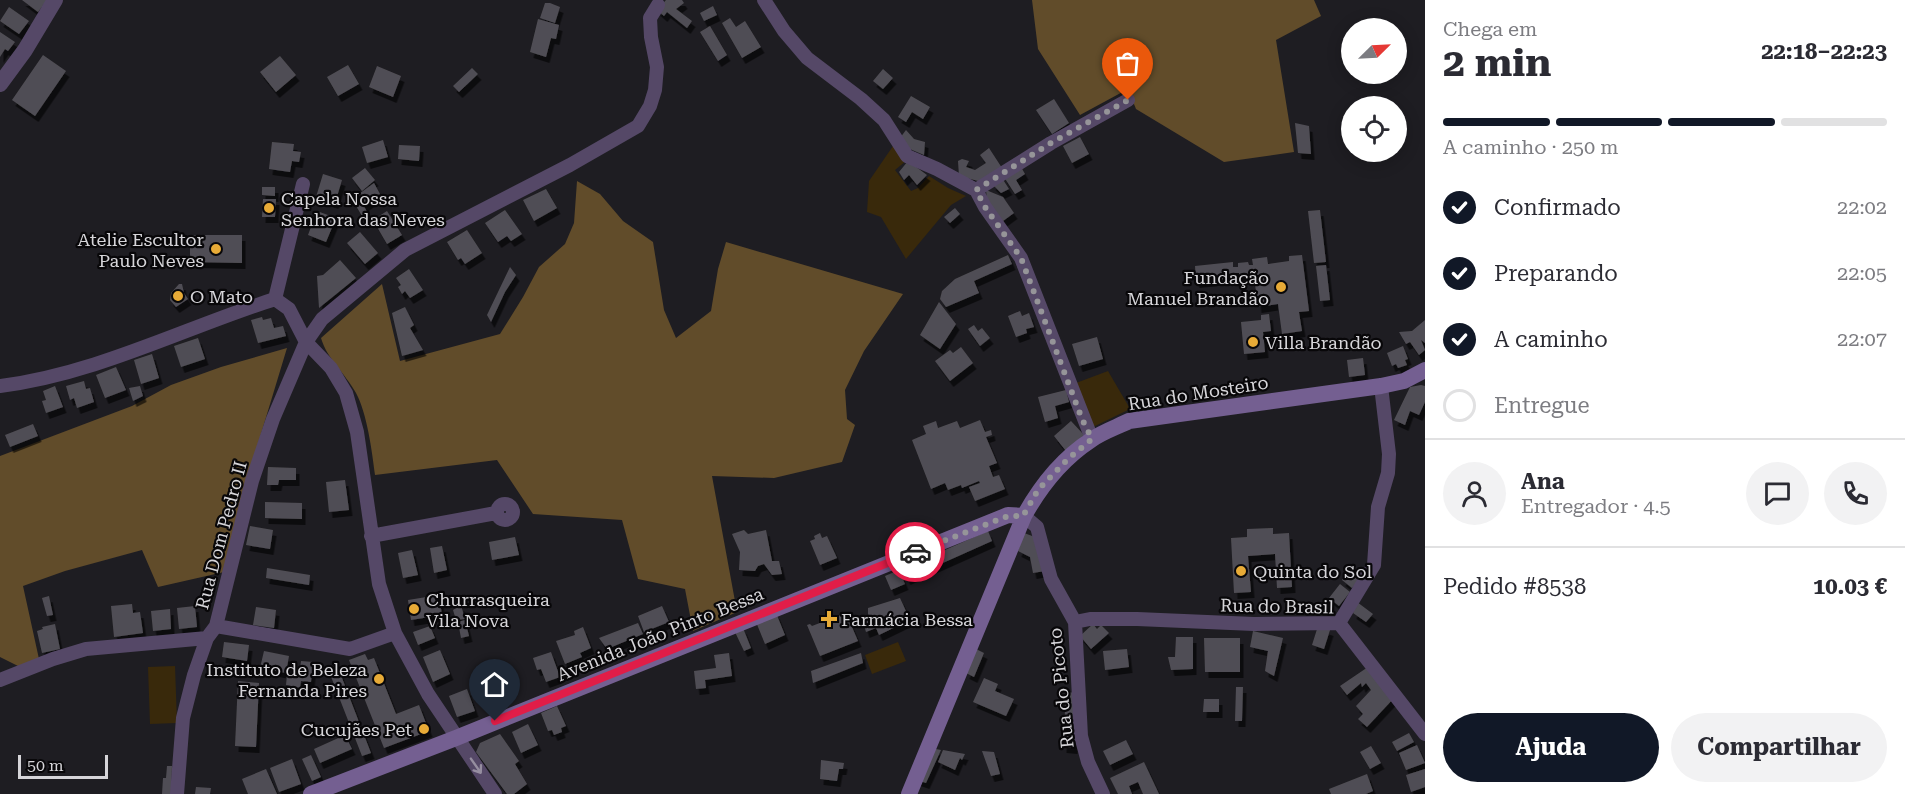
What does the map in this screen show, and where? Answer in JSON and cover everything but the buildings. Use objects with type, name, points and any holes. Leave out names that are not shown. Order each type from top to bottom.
[{"type":"main road","name":"Rua do Mosteiro","points":[[909,794],[1023,516],[1038,490],[1068,459],[1092,439],[1129,421],[1381,386],[1404,381],[1425,370]]},
{"type":"main road","name":"Avenida João Pinto Bessa","points":[[311,794],[987,524],[1008,516],[1023,516]]},
{"type":"street","points":[[0,84],[25,50],[55,0]]},
{"type":"street","points":[[764,0],[784,31],[807,58],[861,99],[884,120],[907,156],[976,190],[985,207],[1021,258],[1082,419],[1092,439]]},
{"type":"street","name":"Rua Dom Pedro II","points":[[177,794],[183,718],[194,675],[207,638],[216,626],[252,481],[273,419],[306,342],[322,319],[405,250],[570,165],[638,126],[650,106],[655,90],[657,67],[650,18],[658,2]]},
{"type":"street","points":[[976,190],[1051,143],[1128,100]]},
{"type":"street","points":[[275,299],[303,184]]},
{"type":"street","points":[[275,299],[289,309],[306,342],[331,368],[346,393],[357,432],[379,584],[395,633],[428,694],[495,794]]},
{"type":"street","points":[[0,386],[23,383],[96,363],[275,299]]},
{"type":"street","points":[[1339,622],[1374,565],[1378,507],[1388,473],[1389,454],[1381,386]]},
{"type":"street","points":[[372,536],[496,513]]},
{"type":"street","name":"Rua do Picoto","points":[[1023,516],[1037,527],[1052,579],[1075,622],[1081,736],[1088,762],[1103,794]]},
{"type":"street","name":"Rua do Brasil","points":[[1075,622],[1090,619],[1254,624],[1339,622],[1425,734]]},
{"type":"street","points":[[216,626],[350,650],[395,633]]},
{"type":"street","points":[[0,680],[52,659],[86,649],[207,638]]},
{"type":"shaded area","points":[[1032,0],[1314,0],[1321,16],[1276,40],[1294,152],[1224,162],[1136,109],[1128,89],[1080,115],[1038,49]]},
{"type":"shaded area","points":[[893,146],[906,161],[895,170],[911,191],[918,188],[929,176],[966,196],[951,205],[906,259],[881,217],[867,212],[869,181]]},
{"type":"shaded area","points":[[577,181],[600,194],[623,221],[653,242],[664,310],[676,338],[711,311],[718,269],[726,242],[903,294],[864,351],[845,390],[847,419],[855,425],[842,462],[774,478],[712,476],[737,612],[693,631],[685,589],[638,579],[622,520],[533,514],[497,460],[375,475],[360,401],[352,386],[327,353],[321,338],[382,284],[400,361],[500,334],[539,267],[565,244],[574,223]]},
{"type":"shaded area","points":[[287,348],[251,467],[224,572],[158,587],[142,550],[65,571],[23,586],[39,659],[22,668],[0,657],[0,456],[132,406],[171,385],[221,367]]},
{"type":"shaded area","points":[[1108,371],[1129,407],[1128,410],[1091,428],[1076,383]]},
{"type":"shaded area","points":[[898,642],[906,661],[872,674],[865,655]]},
{"type":"shaded area","points":[[175,666],[177,723],[150,724],[148,667]]},
{"type":"way so far","points":[[915,552],[1008,516],[1023,516],[1038,490],[1068,459],[1092,439],[1082,419],[1056,345],[1021,258],[985,207],[976,190],[1051,143],[1128,100]]},
{"type":"place","name":"Capela Nossa Senhora das Neves","points":[[269,208]]},
{"type":"place","name":"Atelie Escultor Paulo Neves","points":[[216,249]]},
{"type":"place","name":"Fundação Manuel Brandão","points":[[1281,287]]},
{"type":"place","name":"O Mato","points":[[178,296]]},
{"type":"place","name":"Villa Brandão","points":[[1253,342]]},
{"type":"place","name":"Quinta do Sol","points":[[1241,571]]},
{"type":"place","name":"Churrasqueira Vila Nova","points":[[414,609]]},
{"type":"place","name":"Farmácia Bessa","points":[[829,619]]},
{"type":"place","name":"Instituto de Beleza Fernanda Pires","points":[[379,679]]},
{"type":"place","name":"Cucujães Pet","points":[[424,729]]},
{"type":"route","points":[[495,721],[915,552]]}]
